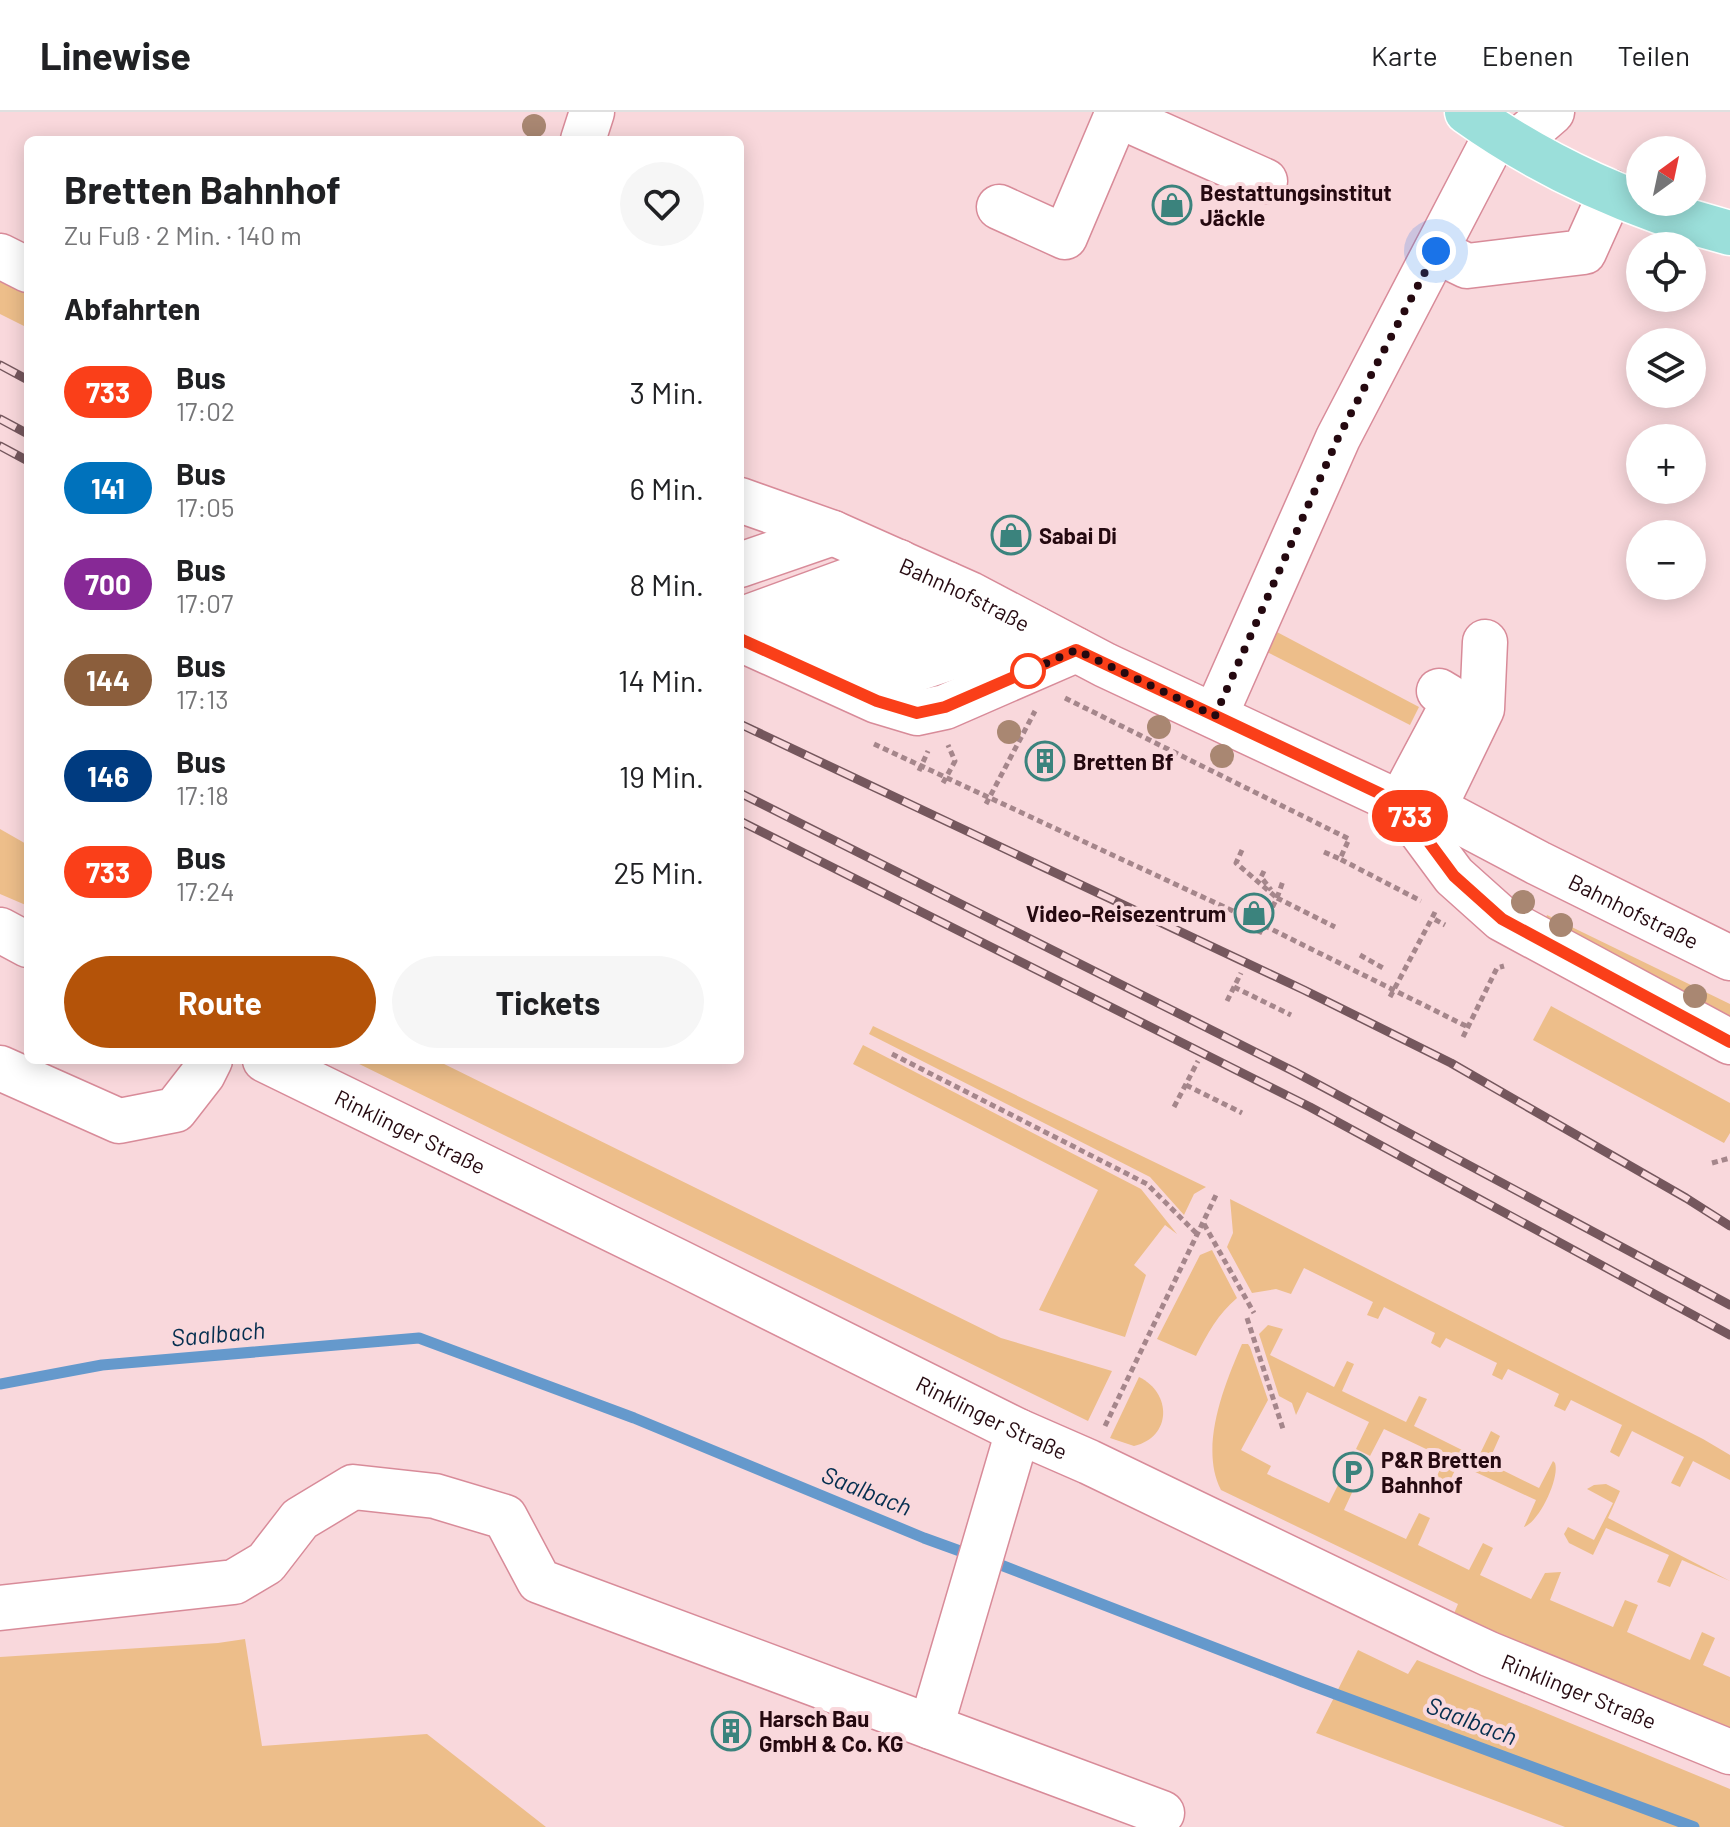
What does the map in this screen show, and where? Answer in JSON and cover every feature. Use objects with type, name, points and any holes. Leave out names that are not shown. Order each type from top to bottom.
[{"type":"main road","points":[[1493,130],[1611,192],[1730,233]]},
{"type":"street","points":[[584,136],[592,112]]},
{"type":"street","points":[[1215,716],[1338,438],[1436,251],[1493,130],[1552,112]]},
{"type":"street","points":[[999,207],[1065,237],[1118,114],[1265,181]]},
{"type":"street","points":[[1436,251],[1467,266],[1584,252],[1611,192]]},
{"type":"street","points":[[0,256],[24,268]]},
{"type":"street","name":"Bahnhofstraße","points":[[744,501],[817,527],[947,584],[1076,650],[1417,806],[1730,958]]},
{"type":"street","points":[[744,541],[817,527]]},
{"type":"street","points":[[744,563],[817,527]]},
{"type":"street","points":[[744,598],[888,557]]},
{"type":"street","points":[[749,636],[888,557]]},
{"type":"street","points":[[749,636],[947,584]]},
{"type":"street","points":[[810,669],[990,605]]},
{"type":"street","points":[[854,690],[1036,629]]},
{"type":"street","points":[[749,636],[854,690],[894,708],[917,713],[945,707],[1076,650]]},
{"type":"street","points":[[1417,806],[1482,709],[1485,642]]},
{"type":"street","points":[[1417,806],[1449,711],[1449,697],[1439,691]]},
{"type":"street","name":"Bahnhofstraße","points":[[1417,806],[1454,876],[1500,937],[1730,1042]]},
{"type":"street","points":[[1500,937],[1497,903],[1500,887],[1513,873],[1538,863]]},
{"type":"street","points":[[0,930],[24,943]]},
{"type":"street","points":[[0,1068],[119,1121],[175,1110],[208,1064]]},
{"type":"street","name":"Rinklinger Straße","points":[[273,1064],[1018,1431],[1489,1654],[1730,1752]]},
{"type":"street","points":[[931,1727],[1018,1431]]},
{"type":"street","points":[[0,1608],[234,1582],[266,1563],[300,1519],[353,1487],[435,1496],[505,1517],[539,1581],[1162,1813]]},
{"type":"path","points":[[1060,696],[1349,839],[1340,859]]},
{"type":"path","points":[[988,800],[1040,702]]},
{"type":"path","points":[[874,745],[1263,925],[1468,1027]]},
{"type":"path","points":[[945,780],[955,761]]},
{"type":"path","points":[[1242,850],[1236,863],[1277,898],[1335,927]]},
{"type":"path","points":[[1324,852],[1423,902]]},
{"type":"path","points":[[1264,871],[1261,877],[1277,898]]},
{"type":"path","points":[[1259,934],[1283,881]]},
{"type":"path","points":[[1390,997],[1437,909]]},
{"type":"path","points":[[1432,918],[1445,925]]},
{"type":"path","points":[[1463,1037],[1497,968],[1512,964],[1500,937]]},
{"type":"path","points":[[1360,955],[1383,968]]},
{"type":"path","points":[[1227,1001],[1241,973]]},
{"type":"path","points":[[1234,987],[1291,1015]]},
{"type":"path","points":[[892,1054],[1147,1184],[1199,1236]]},
{"type":"path","points":[[1174,1107],[1198,1061]]},
{"type":"path","points":[[1186,1085],[1242,1113]]},
{"type":"path","points":[[1712,1163],[1730,1158]]},
{"type":"path","points":[[1089,1462],[1217,1193]]},
{"type":"path","points":[[1204,1224],[1254,1313]]},
{"type":"path","points":[[1247,1318],[1284,1432]]},
{"type":"shaded area","points":[[0,273],[24,285],[24,326],[0,314]]},
{"type":"shaded area","points":[[1275,631],[1419,707],[1410,725],[1265,651]]},
{"type":"shaded area","points":[[0,829],[24,843],[24,904],[0,894]]},
{"type":"shaded area","points":[[1547,915],[1730,1004],[1730,1026],[1542,929]]},
{"type":"shaded area","points":[[1551,1006],[1730,1103],[1730,1133],[1724,1143],[1533,1040]]},
{"type":"shaded area","points":[[873,1026],[1206,1187],[1194,1194],[1184,1215],[1150,1177],[869,1034]]},
{"type":"shaded area","points":[[863,1045],[1141,1189],[1177,1234],[1165,1225],[1134,1265],[1146,1275],[1125,1337],[1039,1310],[1098,1190],[853,1064]]},
{"type":"shaded area","points":[[359,1064],[444,1064],[1001,1338],[1112,1371],[1088,1421]]},
{"type":"shaded area","points":[[1230,1199],[1703,1439],[1730,1455],[1730,1480],[1693,1461],[1680,1487],[1671,1483],[1684,1457],[1632,1431],[1619,1457],[1610,1452],[1622,1425],[1571,1400],[1565,1411],[1554,1406],[1559,1394],[1508,1369],[1502,1380],[1492,1375],[1497,1363],[1446,1338],[1440,1348],[1431,1343],[1435,1333],[1384,1307],[1378,1319],[1367,1315],[1373,1302],[1304,1268],[1291,1294],[1276,1289],[1252,1293],[1227,1247],[1233,1233]]},
{"type":"shaded area","points":[[1212,1250],[1237,1298],[1214,1325],[1196,1356],[1157,1339],[1200,1255]]},
{"type":"shaded area","points":[[1268,1325],[1283,1329],[1270,1355],[1334,1387],[1347,1361],[1354,1364],[1342,1391],[1406,1422],[1419,1396],[1427,1399],[1414,1426],[1478,1458],[1491,1431],[1500,1436],[1488,1463],[1539,1488],[1553,1461],[1556,1470],[1554,1479],[1536,1517],[1524,1527],[1536,1500],[1458,1464],[1445,1491],[1433,1485],[1445,1458],[1384,1429],[1370,1456],[1356,1449],[1369,1422],[1307,1392],[1296,1415],[1292,1403],[1279,1396],[1259,1334]]},
{"type":"shaded area","points":[[1242,1344],[1250,1347],[1268,1400],[1241,1450],[1271,1466],[1267,1474],[1329,1503],[1342,1477],[1356,1484],[1344,1510],[1406,1539],[1419,1513],[1430,1518],[1418,1545],[1469,1570],[1483,1543],[1493,1548],[1480,1575],[1531,1599],[1545,1573],[1561,1572],[1550,1600],[1613,1627],[1625,1600],[1638,1605],[1627,1632],[1690,1660],[1702,1632],[1715,1638],[1703,1665],[1730,1677],[1730,1732],[1453,1616],[1458,1604],[1221,1490],[1212,1455],[1213,1436],[1222,1397]]},
{"type":"shaded area","points":[[1139,1377],[1157,1393],[1163,1414],[1155,1434],[1134,1446],[1110,1438]]},
{"type":"shaded area","points":[[1606,1484],[1620,1491],[1608,1518],[1730,1581],[1682,1560],[1670,1587],[1657,1582],[1669,1555],[1606,1528],[1593,1555],[1569,1543],[1564,1534],[1568,1527],[1594,1540],[1613,1503],[1587,1489]]},
{"type":"shaded area","points":[[245,1639],[262,1746],[427,1734],[546,1827],[0,1827],[0,1657]]},
{"type":"shaded area","points":[[1358,1650],[1408,1674],[1417,1660],[1730,1789],[1730,1827],[1565,1827],[1316,1733]]},
{"type":"waterway","name":"Saalbach","points":[[0,1384],[102,1365],[419,1338],[634,1418],[971,1555]]},
{"type":"waterway","name":"Saalbach","points":[[988,1560],[1303,1682],[1694,1827]]},
{"type":"railway","points":[[0,365],[24,378]]},
{"type":"railway","points":[[0,419],[24,432]]},
{"type":"railway","points":[[0,446],[24,459]]},
{"type":"railway","points":[[744,726],[1304,990],[1451,1063],[1730,1226]]},
{"type":"railway","points":[[744,795],[1293,1071],[1730,1305]]},
{"type":"railway","points":[[744,823],[1310,1107],[1730,1335]]},
{"type":"bus line","name":"733","points":[[744,641],[898,710],[917,713],[945,707],[1076,650],[1400,803],[1454,876],[1502,919],[1730,1042]]},
{"type":"place","name":"Bestattungsinstitut Jäckle","points":[[1172,205]]},
{"type":"place","name":"Sabai Di","points":[[1011,535]]},
{"type":"place","name":"Bretten Bf","points":[[1045,761]]},
{"type":"place","name":"Video-Reisezentrum","points":[[1254,913]]},
{"type":"place","name":"P&R Bretten Bahnhof","points":[[1353,1472]]},
{"type":"place","name":"Harsch Bau GmbH & Co. KG","points":[[731,1731]]},
{"type":"route","points":[[1028,671],[1024,673],[1076,650],[1215,716],[1338,438],[1436,251]]}]
